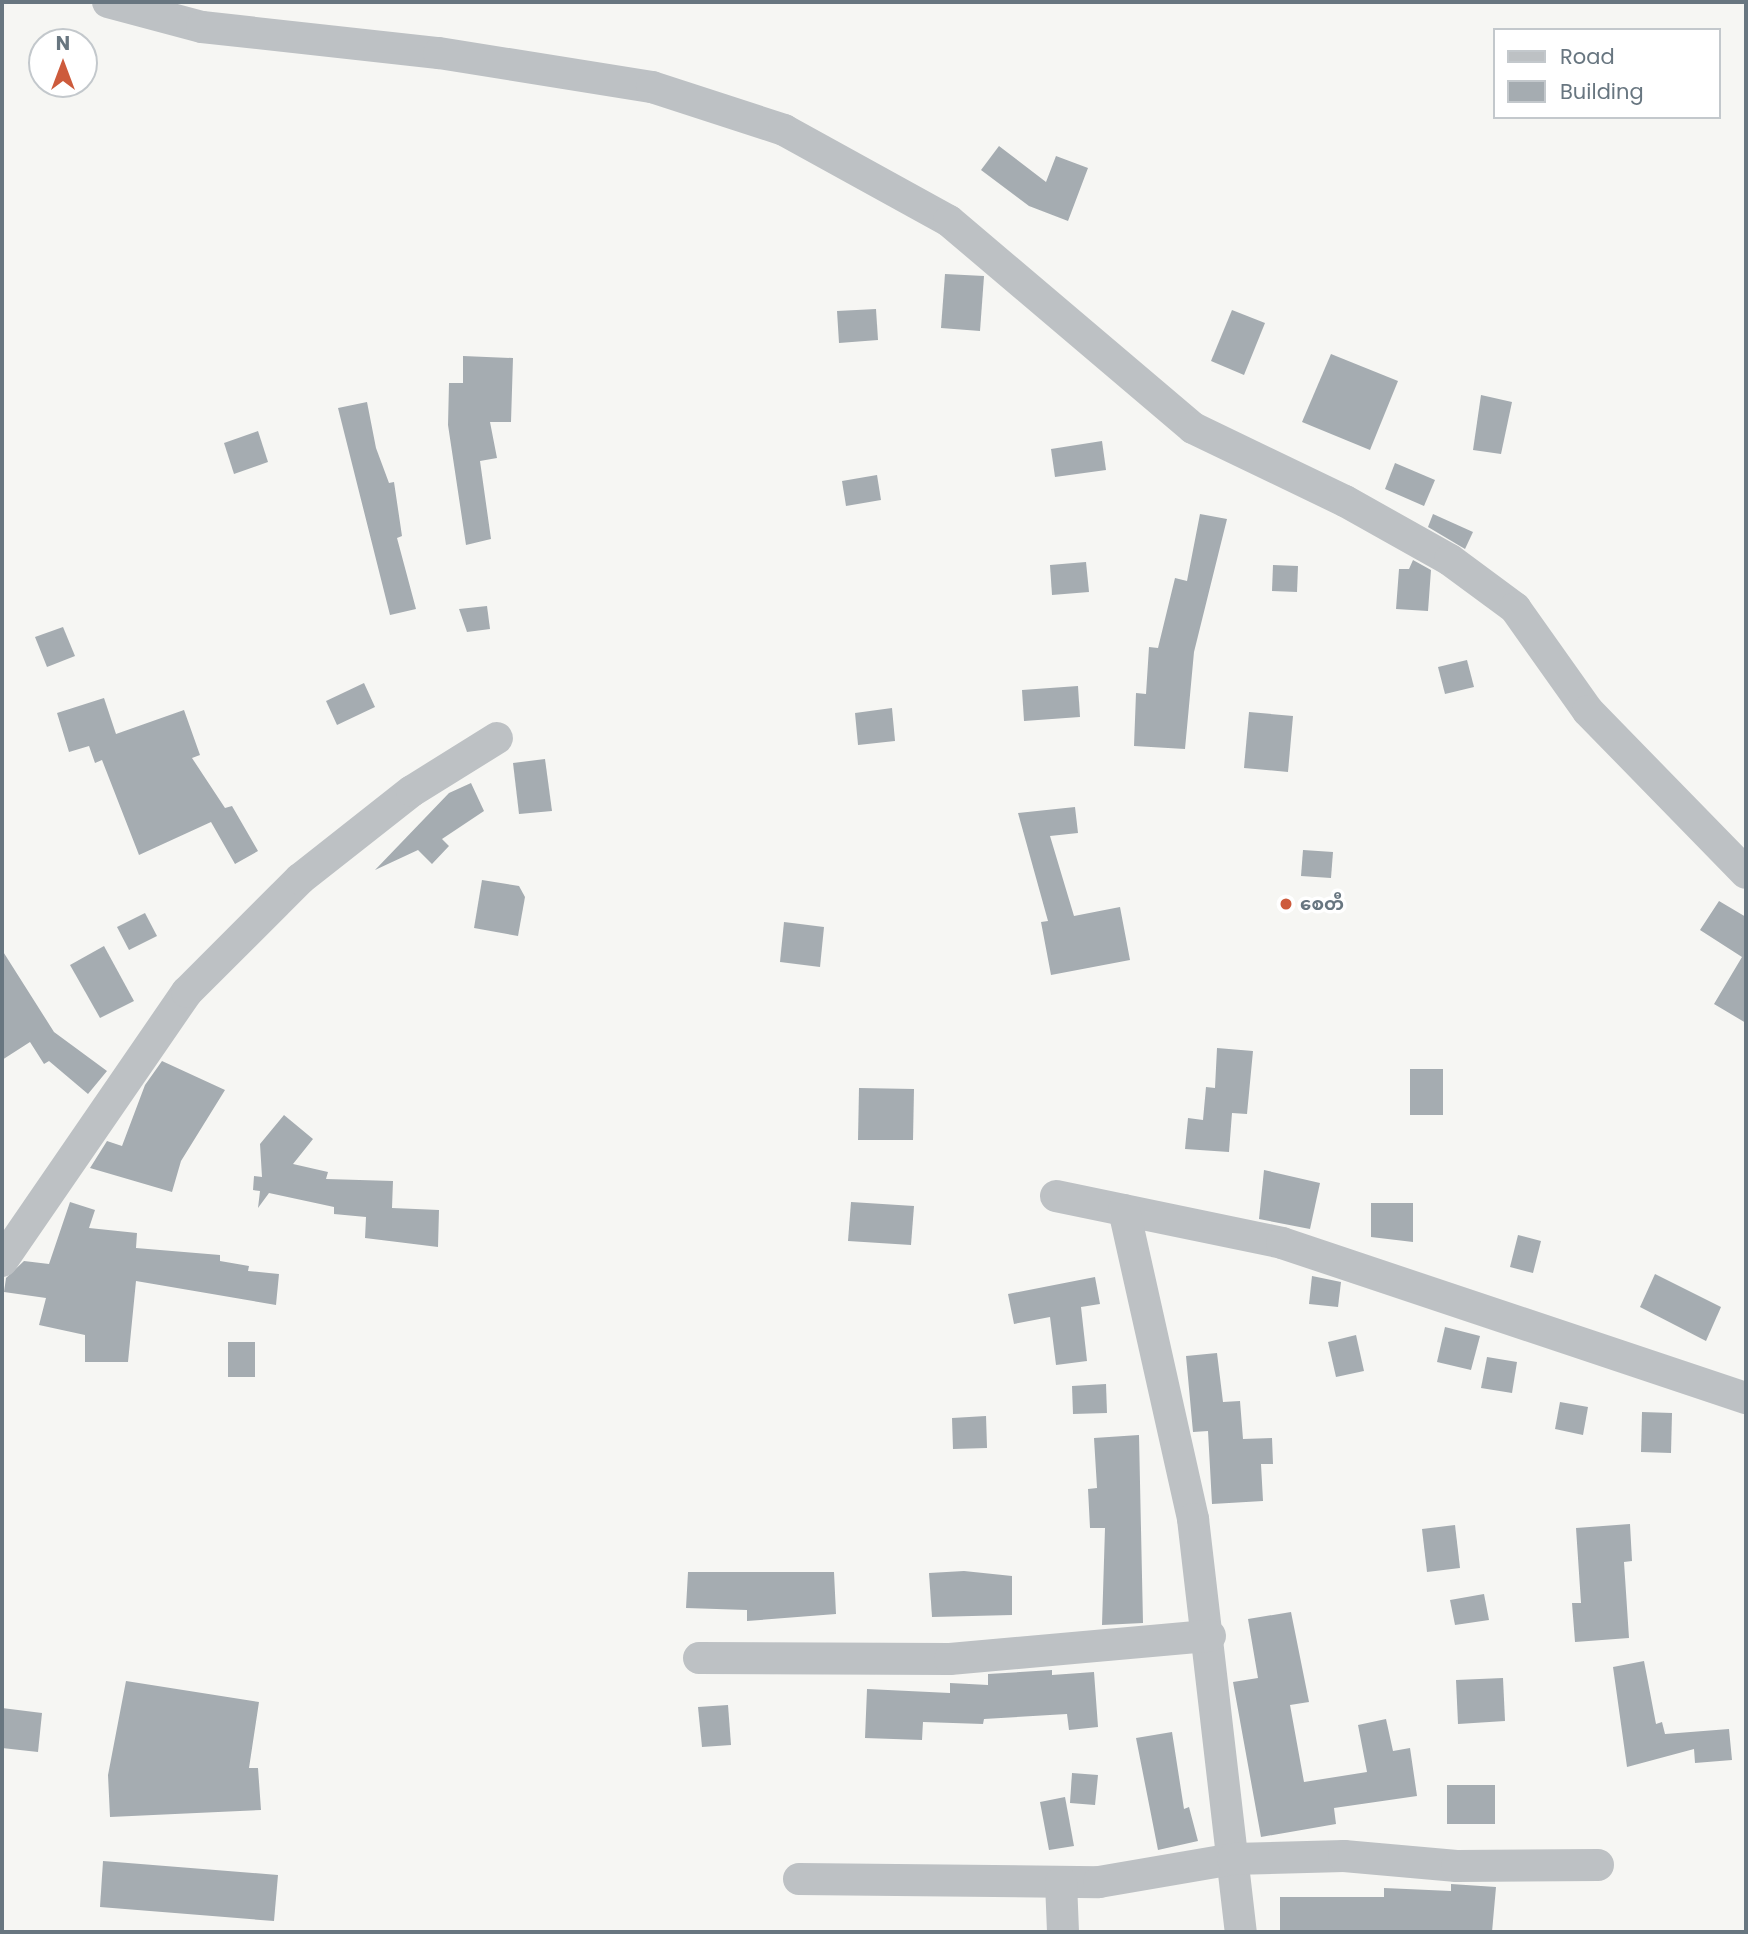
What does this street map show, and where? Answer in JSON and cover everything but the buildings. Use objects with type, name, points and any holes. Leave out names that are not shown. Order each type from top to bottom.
[{"type":"street","points":[[108,2],[202,26],[439,53],[652,87],[784,130],[949,221],[1193,428],[1345,501],[1450,561],[1515,607],[1588,712],[1746,873]]},
{"type":"street","points":[[2,1261],[187,992],[300,879],[412,791],[497,738]]},
{"type":"street","points":[[1056,1196],[1282,1243],[1746,1398]]},
{"type":"street","points":[[1124,1210],[1193,1519],[1210,1636],[1241,1932]]},
{"type":"street","points":[[699,1658],[950,1659],[1210,1636]]},
{"type":"street","points":[[799,1879],[1099,1882],[1233,1859],[1344,1856],[1457,1866],[1598,1865]]},
{"type":"street","points":[[1061,1882],[1063,1932]]},
{"type":"place","name":"စေတီ","points":[[1286,904]]}]
